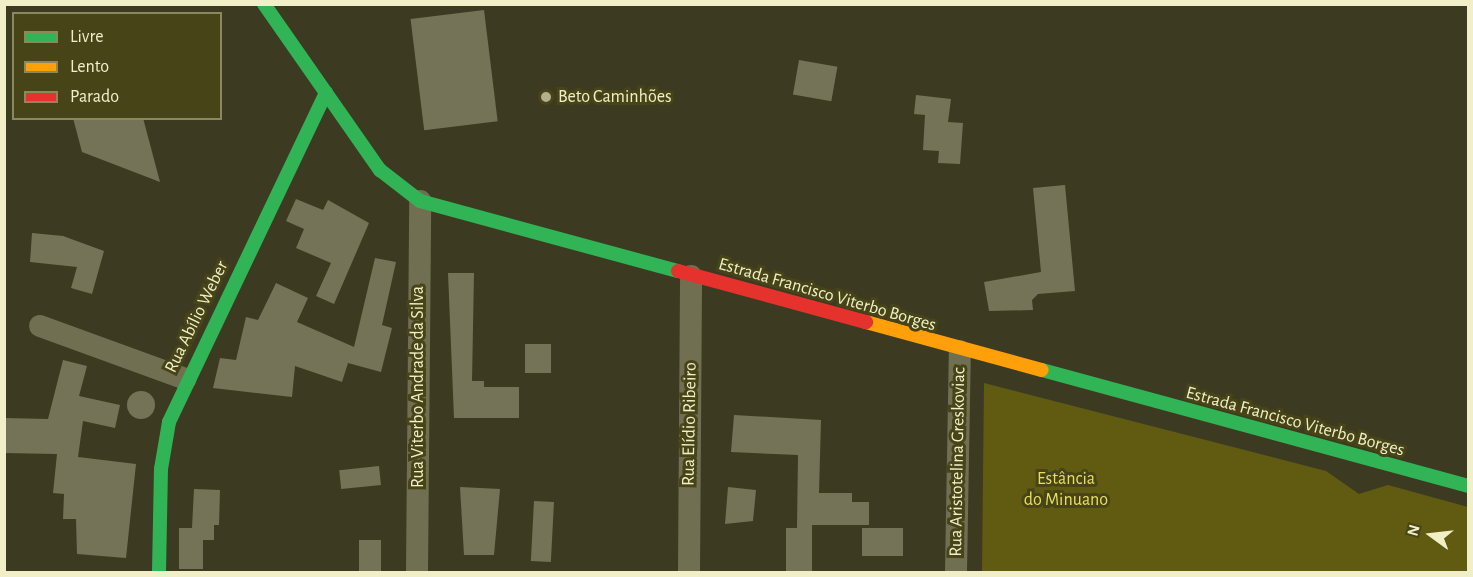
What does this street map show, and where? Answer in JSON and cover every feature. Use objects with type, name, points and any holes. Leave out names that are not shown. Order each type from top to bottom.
[{"type":"street","name":"Estrada Francisco Viterbo Borges","points":[[264,4],[380,170],[420,201],[960,351],[1468,486]]},
{"type":"street","name":"Rua Abílio Weber","points":[[159,573],[160,470],[186,379],[326,93]]},
{"type":"street","name":"Rua Viterbo Andrade da Silva","points":[[417,573],[420,201]]},
{"type":"street","name":"Rua Elídio Ribeiro","points":[[688,573],[692,276]]},
{"type":"street","points":[[40,326],[186,379]]},
{"type":"street","name":"Rua Aristotelina Greskoviac","points":[[956,573],[960,351]]},
{"type":"green space","name":"Estância do Minuano","points":[[984,383],[1326,471],[1359,494],[1388,485],[1468,507],[1468,572],[982,572]]},
{"type":"building","points":[[484,10],[498,121],[424,130],[411,19]]},
{"type":"building","points":[[799,60],[837,67],[831,101],[793,94]]},
{"type":"building","points":[[916,95],[951,99],[948,122],[963,123],[960,164],[938,163],[939,151],[923,150],[925,115],[914,114]]},
{"type":"building","points":[[74,120],[144,120],[160,182],[82,152]]},
{"type":"building","points":[[1065,185],[1075,291],[1038,294],[1032,300],[1033,310],[989,311],[984,282],[1041,272],[1033,188]]},
{"type":"building","points":[[296,199],[323,210],[328,200],[369,223],[334,304],[316,296],[331,263],[296,248],[304,229],[286,221]]},
{"type":"building","points":[[32,233],[63,236],[104,251],[92,294],[71,288],[77,267],[30,262]]},
{"type":"building","points":[[375,258],[396,262],[382,325],[392,328],[381,372],[348,363],[342,382],[295,366],[292,397],[213,388],[220,358],[236,360],[246,317],[258,320],[276,283],[308,298],[297,322],[354,347]]},
{"type":"building","points":[[448,273],[474,273],[472,381],[484,381],[484,387],[519,387],[519,418],[454,418]]},
{"type":"building","points":[[525,344],[551,344],[551,373],[525,373]]},
{"type":"building","points":[[63,360],[87,366],[79,396],[120,405],[115,428],[83,421],[78,457],[136,464],[126,558],[77,554],[76,519],[63,519],[64,494],[53,493],[57,454],[4,453],[4,418],[48,419]]},
{"type":"building","points":[[141,391],[151,395],[155,405],[151,415],[141,419],[131,415],[127,405],[131,395]]},
{"type":"building","points":[[734,415],[821,420],[819,493],[852,493],[852,502],[869,502],[869,525],[812,525],[812,573],[786,573],[786,528],[797,528],[798,455],[731,452]]},
{"type":"building","points":[[379,466],[381,485],[341,489],[339,470]]},
{"type":"building","points":[[460,487],[500,489],[494,555],[464,555]]},
{"type":"building","points":[[728,487],[756,490],[753,521],[725,524]]},
{"type":"building","points":[[194,489],[220,490],[219,525],[214,525],[214,540],[203,540],[203,569],[179,569],[179,528],[192,528]]},
{"type":"building","points":[[534,501],[554,502],[551,562],[531,561]]},
{"type":"building","points":[[862,528],[903,528],[903,556],[862,556]]},
{"type":"building","points":[[359,540],[381,540],[381,572],[359,572]]},
{"type":"traffic: fast","points":[[264,4],[380,170],[420,201],[678,271]]},
{"type":"traffic: fast","points":[[159,572],[161,469],[169,422],[326,93]]},
{"type":"traffic: fast","points":[[1042,370],[1468,486]]},
{"type":"traffic: slow","points":[[866,322],[1042,370]]},
{"type":"traffic: jam","points":[[678,271],[866,322]]},
{"type":"place","name":"Beto Caminhões","points":[[546,97]]}]
